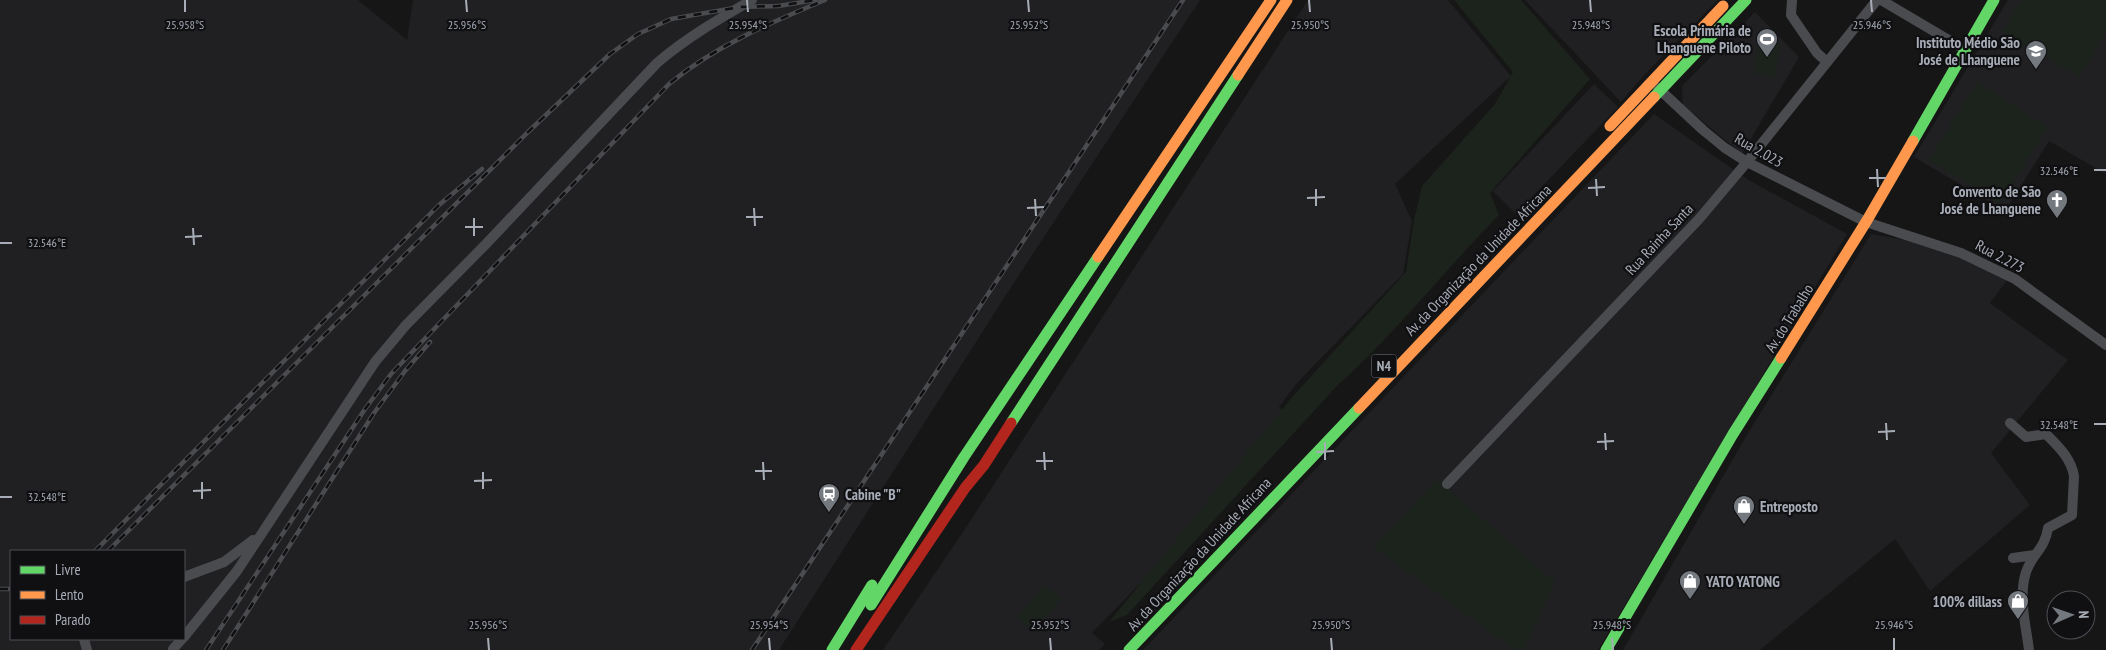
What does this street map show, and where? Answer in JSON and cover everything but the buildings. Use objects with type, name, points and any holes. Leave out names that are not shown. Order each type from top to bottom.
[{"type":"main road","points":[[842,650],[964,457],[1271,0]]},
{"type":"main road","points":[[870,650],[950,530],[984,465],[1287,0]]},
{"type":"main road","name":"N4","points":[[1652,82],[1729,0]]},
{"type":"main road","name":"Av. da Organização da Unidade Africana","points":[[1129,650],[1661,92],[1746,0]]},
{"type":"main road","name":"Av. do Trabalho","points":[[1606,650],[1732,434],[1866,222],[1964,49],[1994,0]]},
{"type":"main road","name":"Av. da Organização da Unidade Africana","points":[[1115,650],[1652,82]]},
{"type":"main road","points":[[832,650],[896,548],[922,510],[964,457]]},
{"type":"main road","points":[[856,650],[964,488],[984,465]]},
{"type":"street","points":[[185,636],[238,571],[375,362],[406,325],[486,244],[657,63],[677,46],[705,27],[752,0]]},
{"type":"street","points":[[1792,0],[1791,15],[1817,53],[1827,62]]},
{"type":"street","name":"Rua Rainha Santa","points":[[1447,484],[1700,219],[1877,0]]},
{"type":"street","points":[[1881,0],[1964,49]]},
{"type":"street","name":"Rua 2.023","points":[[1652,82],[1725,148],[1747,162],[1866,222]]},
{"type":"street","name":"Rua 2.273","points":[[1866,222],[1961,253],[2015,279],[2106,345]]},
{"type":"street","points":[[2010,423],[2026,437],[2046,434],[2061,449],[2073,469],[2072,515],[2048,528],[2046,541],[2026,574],[2022,595],[2029,650]]},
{"type":"street","points":[[185,577],[224,562],[262,533]]},
{"type":"street","points":[[2013,558],[2036,555]]},
{"type":"street","points":[[172,650],[181,640]]},
{"type":"shaded area","points":[[0,0],[358,0],[407,40],[413,0],[1200,0],[1017,278],[779,650],[0,650]]},
{"type":"shaded area","points":[[1308,0],[1448,0],[1511,76],[1395,184],[1412,221],[1403,274],[1296,384],[1279,407],[1288,416],[1155,568],[1092,633],[1105,644],[1099,650],[883,650],[963,532]]},
{"type":"shaded area","points":[[1454,0],[1521,0],[1590,79],[1490,193],[1499,215],[1399,324],[1336,387],[1127,615],[1109,622],[1293,396],[1406,272],[1414,220],[1422,186],[1495,104],[1513,72]]},
{"type":"shaded area","points":[[1525,0],[1718,0],[1645,74],[1621,102]]},
{"type":"shaded area","name":"Instituto Médio São José de Lhanguene","points":[[2008,0],[2106,0],[2106,174],[2049,141],[2005,211],[1914,157]]},
{"type":"shaded area","points":[[2022,0],[2106,0],[2106,32],[2080,77],[2002,32]]},
{"type":"shaded area","points":[[1755,12],[1799,57],[1742,154],[1683,105],[1682,86]]},
{"type":"shaded area","name":"Escola Primária de Lhanguene Piloto","points":[[1759,39],[1780,43],[1775,77],[1754,73]]},
{"type":"shaded area","points":[[1977,82],[2048,127],[2000,204],[1929,160]]},
{"type":"shaded area","points":[[1594,84],[1618,107],[1516,214],[1493,191]]},
{"type":"shaded area","points":[[1654,114],[1747,179],[1847,234],[1598,650],[1143,650]]},
{"type":"shaded area","points":[[1871,234],[1940,246],[2008,279],[1990,303],[2068,360],[1991,453],[2030,505],[1930,591],[1895,539],[1760,650],[1623,650],[1748,433]]},
{"type":"shaded area","points":[[1437,479],[1555,582],[1524,650],[1515,650],[1373,547]]},
{"type":"shaded area","points":[[1045,585],[1061,599],[1033,631],[1017,617]]},
{"type":"railway","points":[[109,550],[527,133],[610,54],[638,34],[671,19],[740,7],[778,6],[816,0]]},
{"type":"railway","points":[[206,650],[365,409],[391,374],[669,84],[705,58],[744,36],[825,0]]},
{"type":"railway","points":[[752,650],[1183,0]]},
{"type":"railway","points":[[96,550],[439,205],[482,169]]},
{"type":"railway","points":[[223,650],[374,413],[405,371],[430,342]]},
{"type":"railway","points":[[0,589],[10,589]]},
{"type":"traffic: fast","points":[[1654,97],[1746,0]]},
{"type":"traffic: fast","points":[[1913,141],[1994,0]]},
{"type":"traffic: fast","points":[[1011,423],[1238,75]]},
{"type":"traffic: fast","points":[[871,605],[964,457],[1098,257]]},
{"type":"traffic: fast","points":[[1606,650],[1733,434],[1781,358]]},
{"type":"traffic: fast","points":[[1129,650],[1359,408]]},
{"type":"traffic: fast","points":[[832,650],[872,585]]},
{"type":"traffic: slow","points":[[1098,257],[1271,0]]},
{"type":"traffic: slow","points":[[1238,75],[1287,0]]},
{"type":"traffic: slow","points":[[1610,126],[1723,6]]},
{"type":"traffic: slow","points":[[1359,408],[1654,97]]},
{"type":"traffic: slow","points":[[1781,358],[1866,222],[1913,141]]},
{"type":"traffic: jam","points":[[856,650],[1011,423]]},
{"type":"place","name":"Escola Primária de Lhanguene Piloto","points":[[1767,58]]},
{"type":"place","name":"Instituto Médio São José de Lhanguene","points":[[2036,70]]},
{"type":"place","name":"Convento de São José de Lhanguene","points":[[2057,219]]},
{"type":"place","name":"Cabine \"B\"","points":[[829,513]]},
{"type":"place","name":"Entreposto","points":[[1744,525]]},
{"type":"place","name":"YATO YATONG","points":[[1690,600]]},
{"type":"place","name":"100% dillass","points":[[2018,620]]}]
